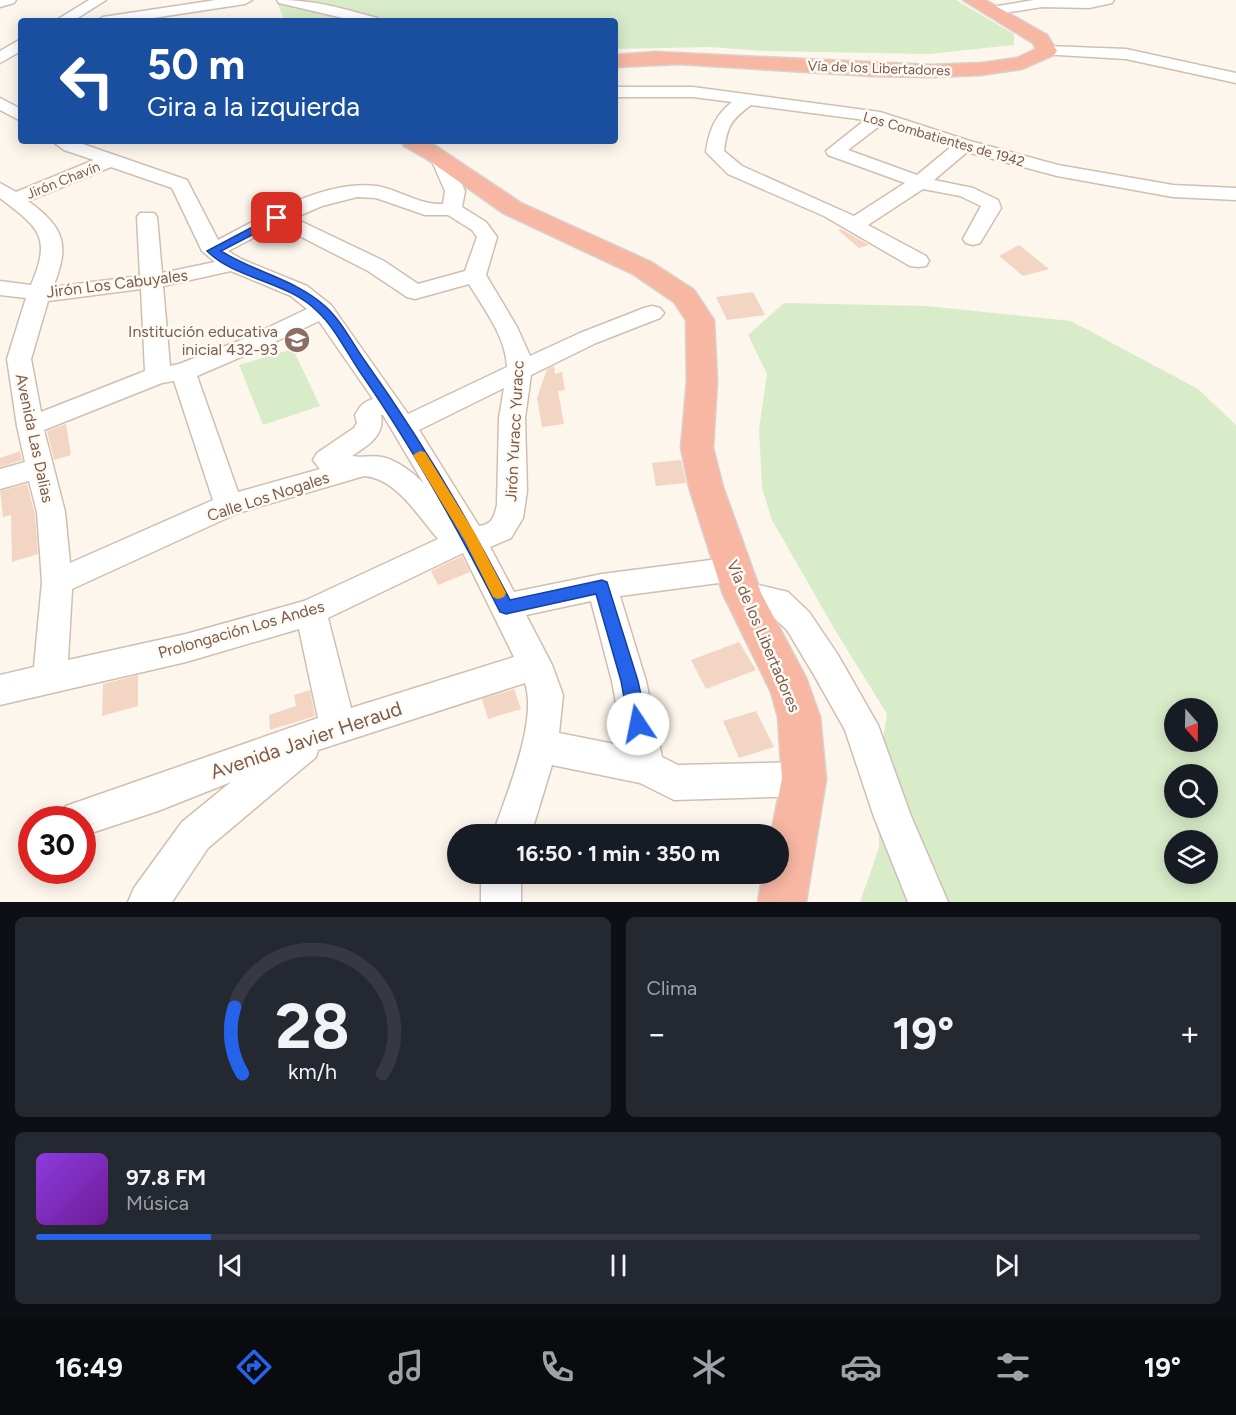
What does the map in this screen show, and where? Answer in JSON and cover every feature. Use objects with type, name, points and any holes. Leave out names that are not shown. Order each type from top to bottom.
[{"type":"highway","points":[[972,0],[1040,39],[1047,51]]},
{"type":"highway","name":"Vía de los Libertadores","points":[[618,61],[676,57],[929,72],[982,71],[1027,63],[1041,57],[1047,51]]},
{"type":"highway","name":"Vía de los Libertadores","points":[[431,147],[512,208],[642,268],[684,296],[700,320],[702,381],[697,448],[706,487],[738,581],[791,691],[799,717],[804,779],[782,902]]},
{"type":"street","points":[[0,3],[9,0]]},
{"type":"street","points":[[67,18],[99,0]]},
{"type":"street","points":[[109,0],[158,18]]},
{"type":"street","points":[[111,18],[135,11],[245,0]]},
{"type":"street","points":[[284,0],[360,18]]},
{"type":"street","points":[[992,11],[1042,3],[1089,4],[1107,0]]},
{"type":"street","points":[[0,58],[18,46]]},
{"type":"street","points":[[1047,51],[1126,54],[1236,78]]},
{"type":"street","points":[[0,67],[18,66]]},
{"type":"street","name":"Los Combatientes de 1942","points":[[618,92],[675,91],[880,117],[964,145],[1057,170],[1173,191],[1236,194]]},
{"type":"street","points":[[748,99],[724,116],[717,133],[715,152],[735,170],[831,213],[918,261]]},
{"type":"street","points":[[0,103],[18,114]]},
{"type":"street","points":[[880,117],[835,152],[920,182],[972,194],[992,204],[973,239]]},
{"type":"street","points":[[69,144],[180,184],[223,257],[299,291],[323,310],[396,416],[464,541],[506,607],[535,665],[546,695],[540,746],[515,824]]},
{"type":"street","points":[[854,225],[920,182],[964,145]]},
{"type":"street","points":[[260,221],[376,266],[415,292],[475,275],[487,237],[478,226],[452,210],[455,191],[431,147]]},
{"type":"street","name":"Jirón Chavín","points":[[5,194],[111,160]]},
{"type":"street","name":"Jirón Los Cabuyales","points":[[0,288],[39,293],[84,291],[180,277],[223,257],[260,221],[337,195],[357,191],[377,192],[426,210],[452,210]]},
{"type":"street","name":"Avenida Las Dalias","points":[[5,194],[40,219],[53,242],[49,269],[39,293],[19,359],[30,426],[51,512],[57,582],[50,678]]},
{"type":"street","points":[[147,217],[153,281],[170,374],[229,505]]},
{"type":"street","name":"Jirón Yuracc Yuracc","points":[[464,541],[493,536],[504,526],[510,513],[513,465],[512,417],[518,393],[519,370],[518,353],[475,275]]},
{"type":"street","points":[[30,426],[254,343],[323,310]]},
{"type":"street","points":[[464,541],[407,484],[382,467],[335,465],[327,460],[365,434],[370,423],[368,415],[373,408],[396,416],[519,370],[588,338],[652,313]]},
{"type":"street","name":"Calle Los Nogales","points":[[57,582],[229,505],[364,466]]},
{"type":"street","points":[[0,479],[40,468]]},
{"type":"street","name":"Prolongación Los Andes","points":[[0,690],[186,648],[311,612],[464,541]]},
{"type":"street","points":[[506,607],[602,586],[738,581],[777,601],[798,621],[861,725],[893,817],[928,902]]},
{"type":"street","points":[[602,586],[629,681],[646,767]]},
{"type":"street","points":[[148,902],[195,835],[326,732],[311,612]]},
{"type":"street","name":"Avenida Javier Heraud","points":[[96,813],[158,793],[266,751],[535,665]]},
{"type":"street","points":[[540,746],[646,767],[674,783],[804,779]]},
{"type":"street","points":[[501,884],[501,902]]},
{"type":"green space","points":[[276,0],[956,0],[1014,34],[1014,45],[929,54],[764,51],[711,47],[618,49],[618,18],[284,18]]},
{"type":"green space","points":[[784,303],[926,306],[1071,321],[1198,389],[1236,425],[1236,902],[860,902],[879,848],[878,773],[887,714],[835,630],[772,520],[762,488],[759,429],[767,374],[748,335]]},
{"type":"green space","points":[[293,349],[320,406],[263,425],[239,365]]},
{"type":"building","points":[[841,229],[869,245],[859,248],[838,230]]},
{"type":"building","points":[[1019,245],[1049,269],[1023,276],[999,256]]},
{"type":"building","points":[[753,292],[765,315],[727,320],[716,297]]},
{"type":"building","points":[[554,366],[555,374],[562,372],[565,390],[558,391],[564,424],[542,427],[537,398],[547,369]]},
{"type":"building","points":[[66,424],[71,455],[54,460],[47,431]]},
{"type":"building","points":[[20,451],[22,460],[0,467],[0,458]]},
{"type":"building","points":[[681,460],[686,483],[656,486],[652,463]]},
{"type":"building","points":[[27,484],[35,514],[38,554],[12,562],[11,515],[3,517],[0,491]]},
{"type":"building","points":[[462,556],[470,572],[438,585],[431,571]]},
{"type":"building","points":[[739,642],[756,670],[706,689],[691,660]]},
{"type":"building","points":[[138,675],[138,706],[102,716],[103,684]]},
{"type":"building","points":[[514,689],[521,709],[488,719],[482,699]]},
{"type":"building","points":[[310,690],[315,716],[270,730],[269,715],[296,706],[294,695]]},
{"type":"building","points":[[756,711],[774,747],[739,758],[723,721]]},
{"type":"slow traffic","points":[[420,455],[471,539],[498,593]]},
{"type":"place","name":"Institución educativa inicial 432-93","points":[[297,340]]},
{"type":"route","points":[[277,218],[213,251],[233,264],[299,291],[323,310],[390,405],[471,539],[506,607],[602,586],[629,681],[638,724]]}]
